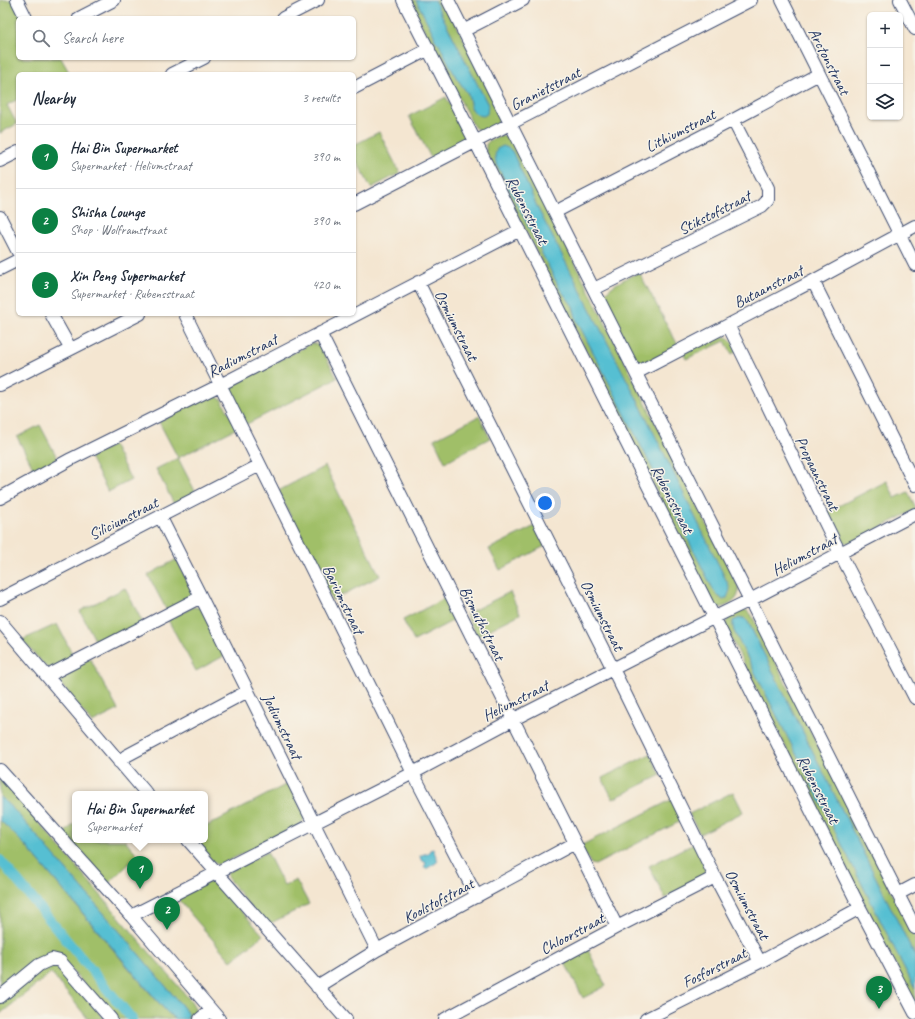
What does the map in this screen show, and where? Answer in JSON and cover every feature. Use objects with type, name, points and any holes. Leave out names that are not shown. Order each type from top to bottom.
[{"type":"street","points":[[16,0],[25,16]]},
{"type":"street","points":[[83,16],[114,0]]},
{"type":"street","points":[[287,16],[318,0]]},
{"type":"street","name":"Rubensstraat","points":[[403,0],[715,617],[860,908],[915,1013]]},
{"type":"street","name":"Rubensstraat","points":[[448,0],[915,928]]},
{"type":"street","points":[[463,30],[524,0]]},
{"type":"street","name":"Granietstraat","points":[[356,203],[751,0]]},
{"type":"street","name":"Arctonstraat","points":[[782,0],[915,265]]},
{"type":"street","points":[[900,0],[915,29]]},
{"type":"street","points":[[356,87],[428,49]]},
{"type":"street","points":[[176,72],[200,60]]},
{"type":"street","name":"Lithiumstraat","points":[[555,212],[819,74]]},
{"type":"street","name":"Stikstofstraat","points":[[594,289],[762,206],[768,200],[768,188],[733,120]]},
{"type":"street","points":[[0,161],[16,153]]},
{"type":"street","points":[[0,217],[16,248]]},
{"type":"street","name":"Butaanstraat","points":[[636,373],[915,226]]},
{"type":"street","name":"Radiumstraat","points":[[356,315],[520,230]]},
{"type":"street","points":[[0,269],[16,261]]},
{"type":"street","points":[[813,281],[915,485]]},
{"type":"street","name":"Osmiumstraat","points":[[418,282],[613,669],[715,877],[760,962]]},
{"type":"street","points":[[52,316],[70,348]]},
{"type":"street","points":[[0,385],[70,348],[136,316]]},
{"type":"street","name":"Bariumstraat","points":[[186,316],[413,773],[478,897]]},
{"type":"street","name":"Radiumstraat","points":[[0,498],[71,459],[354,316]]},
{"type":"street","name":"Propaanstraat","points":[[728,325],[840,553],[915,698]]},
{"type":"street","name":"Bismuthstraat","points":[[320,334],[617,927]]},
{"type":"street","name":"Siliciumstraat","points":[[0,599],[260,465]]},
{"type":"street","name":"Heliumstraat","points":[[132,917],[137,913],[413,773],[514,719],[750,600],[915,514]]},
{"type":"street","name":"Jodiumstraat","points":[[160,516],[377,950]]},
{"type":"street","points":[[48,677],[201,597]]},
{"type":"street","points":[[0,621],[144,791]]},
{"type":"street","points":[[119,762],[126,756],[248,691]]},
{"type":"street","points":[[0,770],[132,917],[215,1015],[200,1019]]},
{"type":"street","points":[[191,843],[346,1019]]},
{"type":"street","name":"Koolstofstraat","points":[[318,987],[377,950],[478,897],[575,843]]},
{"type":"street","name":"Chloorstraat","points":[[445,1019],[617,927],[715,877]]},
{"type":"street","points":[[898,894],[915,885]]},
{"type":"street","name":"Fosforstraat","points":[[646,1019],[760,962],[860,908]]},
{"type":"street","points":[[0,997],[39,965],[52,959],[60,962],[66,968],[111,1019]]},
{"type":"green space","points":[[0,0],[13,0],[22,16],[16,16],[16,60],[62,60],[69,72],[16,72],[16,100],[7,105],[16,125],[0,133]]},
{"type":"green space","points":[[409,0],[416,0],[434,35],[435,40],[439,44],[456,77],[468,94],[471,108],[478,115],[488,105],[434,0],[444,0],[500,111],[499,120],[493,127],[481,132],[474,127]]},
{"type":"green space","points":[[446,97],[464,131],[464,137],[459,144],[431,158],[409,116]]},
{"type":"green space","points":[[379,132],[400,173],[371,188],[356,160],[356,144]]},
{"type":"green space","points":[[501,135],[510,137],[513,140],[739,588],[736,599],[730,604],[719,608],[712,601],[486,152],[486,144]],"holes":[[[512,151],[539,211],[641,407],[728,584],[727,598],[723,600],[714,591],[577,321],[573,306],[560,289],[496,163]]]},
{"type":"green space","points":[[639,272],[679,347],[640,365],[636,362],[603,297],[614,285]]},
{"type":"green space","points":[[718,336],[728,338],[734,344],[737,351],[732,354],[725,341],[686,359],[683,353]]},
{"type":"green space","points":[[312,343],[320,346],[337,378],[245,425],[229,393],[231,386]]},
{"type":"green space","points":[[212,394],[222,400],[237,428],[178,458],[159,422]]},
{"type":"green space","points":[[479,416],[490,438],[445,462],[434,439]]},
{"type":"green space","points":[[40,425],[58,459],[35,471],[17,437]]},
{"type":"green space","points":[[113,445],[131,480],[108,492],[90,457]]},
{"type":"green space","points":[[178,458],[196,493],[174,504],[156,469]]},
{"type":"green space","points":[[325,466],[380,576],[332,600],[278,491]]},
{"type":"green space","points":[[887,481],[895,498],[908,492],[915,506],[915,510],[850,543],[841,542],[825,513]]},
{"type":"green space","points":[[535,526],[545,546],[500,570],[489,549]]},
{"type":"green space","points":[[177,559],[192,592],[190,597],[167,611],[148,575]]},
{"type":"green space","points":[[125,588],[143,623],[98,646],[80,611]]},
{"type":"green space","points":[[510,592],[520,614],[477,636],[466,614]]},
{"type":"green space","points":[[447,597],[458,618],[414,641],[403,620]]},
{"type":"green space","points":[[193,607],[202,608],[226,655],[196,671],[168,620]]},
{"type":"green space","points":[[744,610],[751,614],[915,938],[915,956],[748,622],[744,618],[733,621],[734,631],[915,989],[915,1004],[726,628],[727,621],[731,615]]},
{"type":"green space","points":[[57,624],[74,657],[54,668],[47,668],[22,640]]},
{"type":"green space","points":[[90,658],[118,710],[92,723],[60,683],[59,677],[62,673]]},
{"type":"green space","points":[[650,754],[661,775],[613,799],[602,778]]},
{"type":"green space","points":[[0,777],[191,1001],[195,1010],[194,1019],[187,1019],[188,1015],[183,1007],[126,939],[16,812],[0,797]]},
{"type":"green space","points":[[289,783],[304,814],[304,820],[300,825],[222,864],[216,864],[195,843],[208,843],[208,825]]},
{"type":"green space","points":[[733,792],[743,812],[700,834],[689,814]]},
{"type":"green space","points":[[673,799],[683,820],[595,865],[591,864],[580,846]]},
{"type":"green space","points":[[0,820],[25,845],[142,984],[175,1019],[116,1019],[61,959],[0,993]]},
{"type":"green space","points":[[72,826],[72,843],[128,843],[138,855],[106,886],[62,835]]},
{"type":"green space","points":[[694,843],[704,865],[705,874],[703,878],[665,898],[649,866]]},
{"type":"green space","points":[[267,852],[284,886],[296,880],[309,904],[265,926],[227,877],[228,872]]},
{"type":"green space","points":[[208,882],[218,885],[263,935],[231,961],[177,898]]},
{"type":"green space","points":[[587,948],[606,986],[583,998],[564,961]]},
{"type":"green space","points":[[55,964],[105,1019],[88,1019],[51,973],[0,1014],[0,1001],[44,965]]},
{"type":"water","points":[[416,0],[434,0],[488,105],[487,114],[483,116],[474,112],[471,107],[468,94],[456,77],[439,44],[435,40],[434,35]]},
{"type":"water","points":[[503,146],[512,151],[539,211],[641,407],[728,584],[730,590],[727,598],[723,600],[714,591],[577,321],[573,306],[560,289],[496,163],[495,156],[497,149]]},
{"type":"water","points":[[744,618],[748,622],[915,956],[915,989],[734,631],[733,621]]},
{"type":"water","points":[[0,797],[16,812],[126,939],[183,1007],[188,1015],[187,1019],[175,1019],[166,1011],[25,845],[0,820]]},
{"type":"water","points":[[433,849],[438,861],[426,869],[424,866],[426,864],[421,860],[420,856],[428,854],[430,850]]},
{"type":"waterway","points":[[0,860],[132,1019]]},
{"type":"place","name":"Hai Bin Supermarket","points":[[140,889]]},
{"type":"place","name":"Shisha Lounge","points":[[167,930]]},
{"type":"place","name":"Xin Peng Supermarket","points":[[879,1009]]}]
